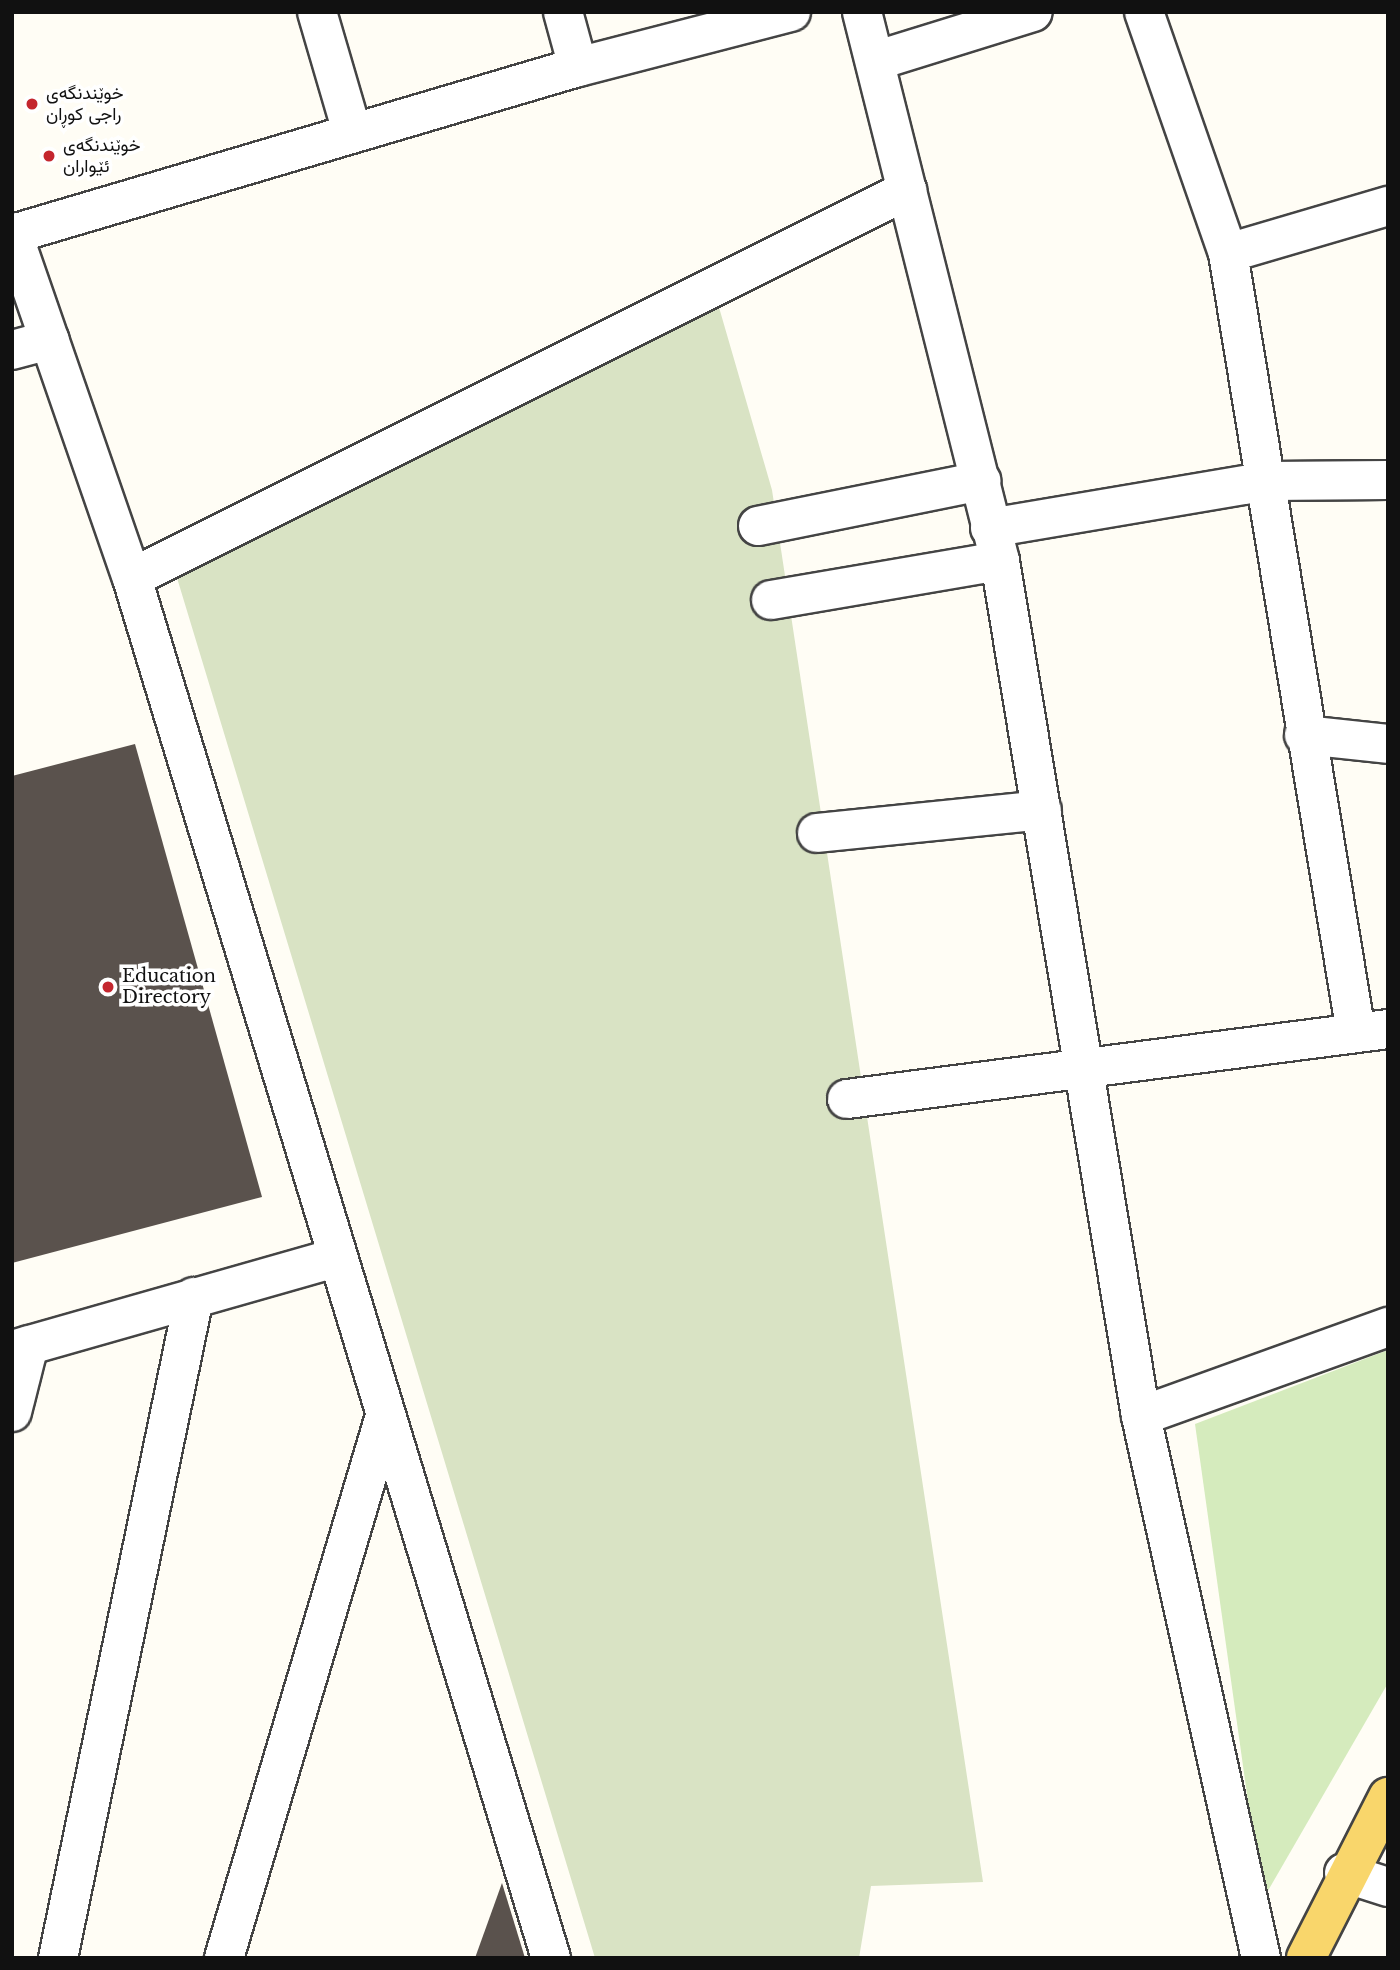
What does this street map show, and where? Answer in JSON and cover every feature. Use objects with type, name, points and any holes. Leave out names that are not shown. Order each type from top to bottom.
[{"type":"main road","points":[[1306,1958],[1344,1873],[1388,1797]]},
{"type":"street","points":[[317,12],[352,132]]},
{"type":"street","points":[[563,12],[578,67]]},
{"type":"street","points":[[551,1958],[336,1258],[132,578],[13,233],[578,67],[790,12]]},
{"type":"street","points":[[862,12],[982,481],[995,544],[1042,810],[1141,1416],[1261,1958]]},
{"type":"street","points":[[875,61],[1032,12]]},
{"type":"street","points":[[846,1099],[1083,1071],[1372,1031],[1304,735],[1269,481],[1228,253],[1144,12]]},
{"type":"street","points":[[132,578],[907,190]]},
{"type":"street","points":[[1228,253],[1388,205]]},
{"type":"street","points":[[12,350],[50,340]]},
{"type":"street","points":[[771,600],[995,544],[1269,481],[1388,480]]},
{"type":"street","points":[[758,526],[982,481]]},
{"type":"street","points":[[1304,735],[1388,744]]},
{"type":"street","points":[[817,833],[1042,810]]},
{"type":"street","points":[[12,1412],[21,1348],[336,1258]]},
{"type":"street","points":[[58,1958],[194,1297]]},
{"type":"street","points":[[1141,1416],[1388,1327]]},
{"type":"street","points":[[224,1958],[385,1416]]},
{"type":"street","points":[[1344,1873],[1388,1886]]},
{"type":"green space","points":[[716,297],[772,490],[983,1882],[871,1886],[859,1958],[595,1958],[174,568]]},
{"type":"green space","points":[[1388,1350],[1388,1683],[1262,1901],[1195,1424]]},
{"type":"building","name":"Education Directory","points":[[135,744],[262,1197],[12,1263],[12,776]]},
{"type":"building","points":[[502,1883],[525,1958],[475,1958]]},
{"type":"place","name":"خوێندنگه‌ی راجی كوڕان","points":[[32,104]]},
{"type":"place","name":"خوێندنگه‌ی ئێواران","points":[[49,156]]},
{"type":"place","name":"Education Directory","points":[[108,987]]}]
